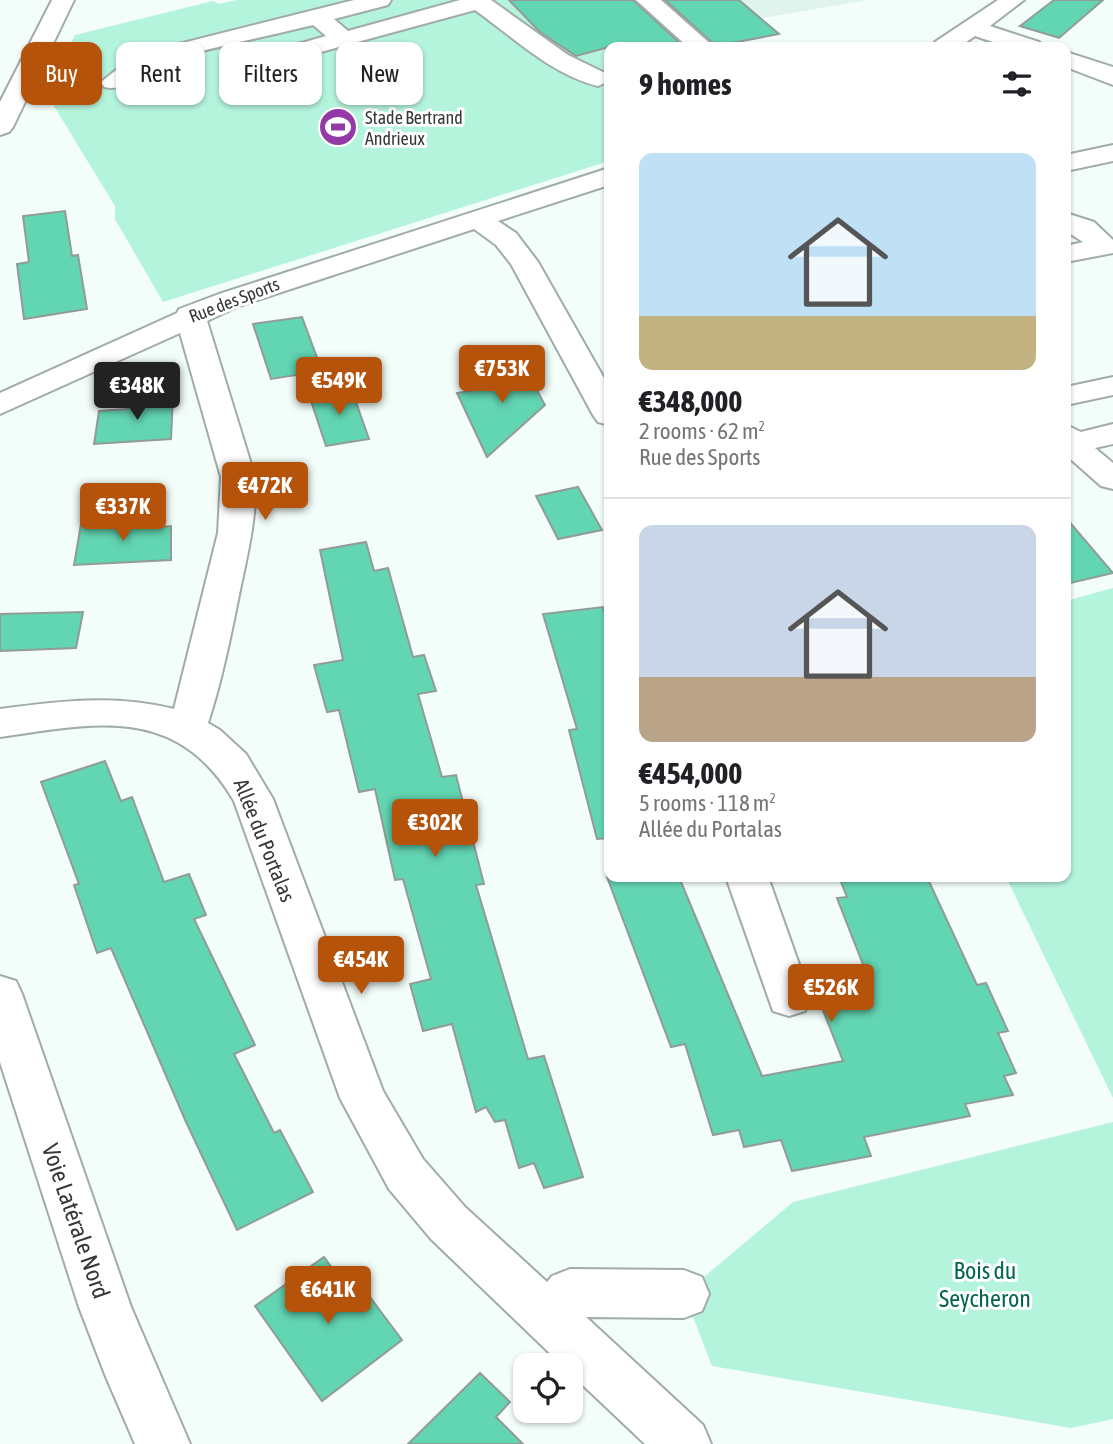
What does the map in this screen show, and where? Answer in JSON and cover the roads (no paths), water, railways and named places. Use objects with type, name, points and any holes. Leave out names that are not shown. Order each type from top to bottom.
[{"type":"street","points":[[0,127],[63,0]]},
{"type":"street","points":[[113,82],[144,61],[380,0]]},
{"type":"street","points":[[648,0],[696,42]]},
{"type":"street","points":[[951,42],[1013,0]]},
{"type":"street","points":[[322,45],[478,1],[559,60],[604,81]]},
{"type":"street","points":[[317,17],[344,39]]},
{"type":"street","points":[[973,28],[1016,42]]},
{"type":"street","points":[[1071,61],[1102,71],[1113,78]]},
{"type":"street","points":[[1071,162],[1113,153]]},
{"type":"street","name":"Rue des Sports","points":[[0,405],[190,315],[293,278],[604,178]]},
{"type":"street","points":[[477,219],[506,239],[524,261],[604,406]]},
{"type":"street","points":[[1071,223],[1083,228],[1108,252]]},
{"type":"street","points":[[1071,254],[1108,252]]},
{"type":"street","points":[[187,728],[202,685],[235,536],[240,496],[238,477],[190,315]]},
{"type":"street","points":[[1071,395],[1113,386]]},
{"type":"street","points":[[1071,440],[1113,433]]},
{"type":"street","points":[[1071,444],[1113,479]]},
{"type":"street","name":"Allée du Portalas","points":[[0,723],[88,711],[121,711],[163,718],[187,728],[225,757],[247,786],[363,1098],[406,1174],[448,1223],[684,1444]]},
{"type":"street","points":[[749,882],[789,998]]},
{"type":"street","name":"Voie Latérale Nord","points":[[0,993],[105,1307],[132,1377],[163,1444]]},
{"type":"street","points":[[549,1318],[570,1293],[684,1294]]},
{"type":"place","name":"Stade Bertrand Andrieux","points":[[338,127]]},
{"type":"park label","name":"Bois du Seycheron","points":[[985,1284]]}]
